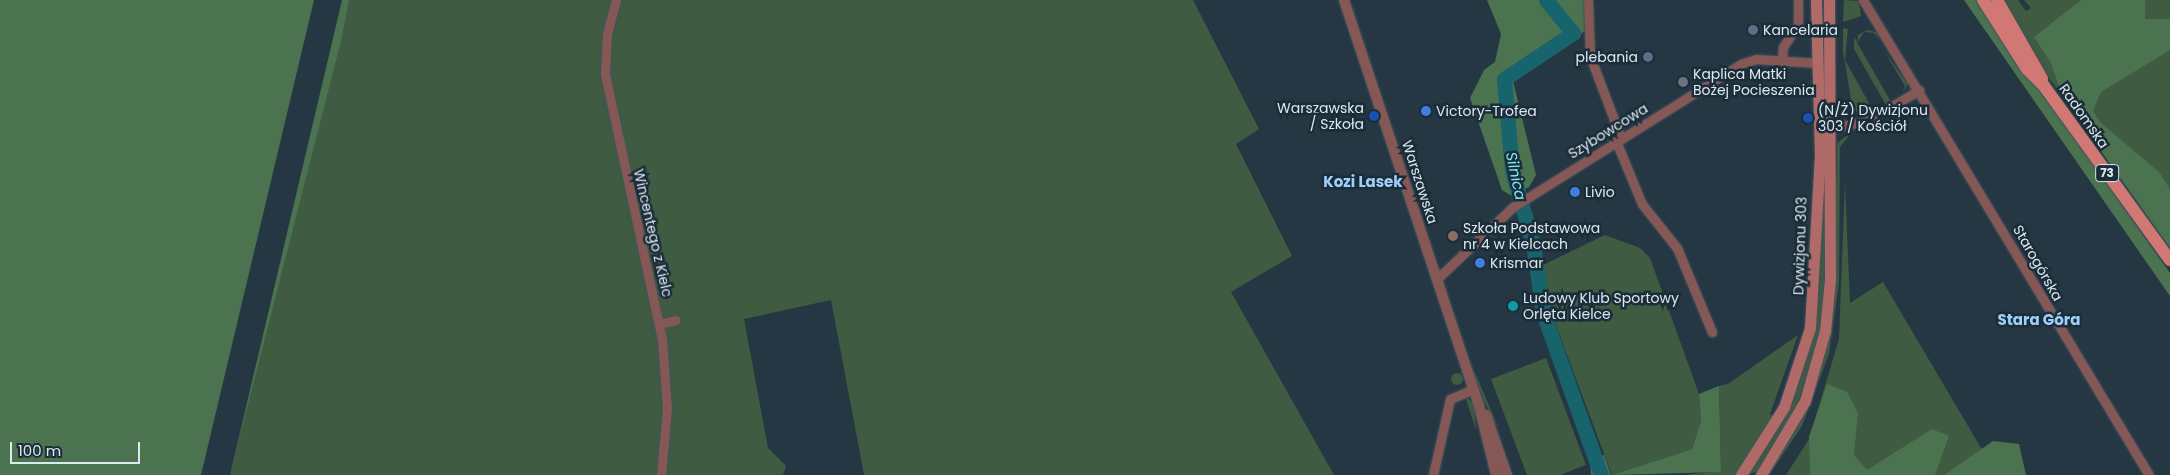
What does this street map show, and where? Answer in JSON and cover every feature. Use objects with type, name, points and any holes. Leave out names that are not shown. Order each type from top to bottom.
[{"type":"main road","name":"Dywizjonu 303","points":[[1741,475],[1784,407],[1810,328],[1820,156],[1816,0]]},
{"type":"main road","name":"Dywizjonu 303","points":[[1761,475],[1805,401],[1825,331],[1830,280],[1831,128],[1829,0]]},
{"type":"main road","name":"Radomska","points":[[1983,0],[2016,52],[2044,86],[2170,260]]},
{"type":"main road","name":"Radomska","points":[[1997,0],[2044,86]]},
{"type":"street","name":"Wincentego z Kielc","points":[[616,0],[605,45],[606,90],[659,324],[667,408],[661,475]]},
{"type":"street","name":"Warszawska","points":[[1344,0],[1474,389],[1496,475]]},
{"type":"street","points":[[1588,0],[1590,56],[1642,204],[1676,248],[1712,332]]},
{"type":"street","points":[[1782,60],[1783,47],[1798,24],[1798,0]]},
{"type":"street","name":"Starogórska","points":[[1863,0],[1919,90],[2149,475]]},
{"type":"street","name":"Szybowcowa","points":[[1438,279],[1513,207],[1741,64],[1782,60],[1818,63]]},
{"type":"street","points":[[1831,128],[1867,121],[1919,90]]},
{"type":"street","points":[[659,324],[676,320]]},
{"type":"street","points":[[1433,475],[1450,399],[1474,389]]},
{"type":"street","name":"Warszawska","points":[[1478,402],[1507,475]]},
{"type":"green space","points":[[0,0],[314,0],[201,475],[0,475]]},
{"type":"green space","points":[[342,0],[349,0],[341,41],[230,475]]},
{"type":"green space","points":[[349,0],[1193,0],[1259,129],[1236,144],[1292,256],[1231,292],[1334,475],[864,475],[831,300],[744,319],[768,448],[786,466],[783,475],[230,475]]},
{"type":"green space","points":[[1487,0],[1584,0],[1585,31],[1513,81],[1536,175],[1529,187],[1512,196],[1502,190],[1470,98],[1484,70],[1495,62],[1501,34]]},
{"type":"green space","points":[[1844,0],[1859,1],[1861,16],[1843,22]]},
{"type":"green space","points":[[1964,0],[1977,0],[2170,273],[2170,296]]},
{"type":"green space","points":[[2001,0],[2018,0],[2026,11],[2031,8],[2024,0],[2170,0],[2170,248],[2045,72]]},
{"type":"green space","points":[[2081,0],[2145,0],[2145,19],[2170,19],[2170,50],[2101,92],[2093,111],[2100,122],[2159,172],[2170,189],[2170,248],[2062,96],[2051,63],[2034,37]]},
{"type":"green space","points":[[1843,28],[1848,29],[1845,60],[1869,103],[1861,118],[1852,106],[1843,51]]},
{"type":"green space","points":[[1867,30],[1876,32],[1880,40],[1874,33],[1864,32],[1857,43],[1858,35]]},
{"type":"green space","points":[[1854,37],[1891,102],[1886,105],[1854,49]]},
{"type":"green space","points":[[1823,41],[1827,41],[1824,309],[1816,352],[1798,403],[1758,471],[1747,475],[1792,404],[1813,336],[1819,288]]},
{"type":"green space","points":[[1884,51],[1908,84],[1902,93],[1905,86]]},
{"type":"green space","points":[[1852,132],[1840,147],[1839,283],[1829,354],[1802,426],[1769,475],[1805,412],[1824,358],[1834,298],[1837,143]]},
{"type":"green space","points":[[1845,182],[1850,303],[1883,282],[1997,475],[1786,475],[1809,439],[1839,339]]},
{"type":"green space","points":[[1605,235],[1640,248],[1650,258],[1699,394],[1701,421],[1692,449],[1612,475],[1548,304],[1543,265]]},
{"type":"green space","points":[[1798,335],[1770,414],[1775,416],[1735,475],[1685,475],[1721,471],[1719,386],[1728,384]]},
{"type":"green space","points":[[1546,358],[1586,465],[1560,475],[1527,475],[1491,379]]},
{"type":"green space","points":[[1473,370],[1477,377],[1499,429],[1483,400]]},
{"type":"green space","points":[[1457,373],[1463,379],[1457,385],[1451,379]]},
{"type":"green space","points":[[1827,384],[1847,392],[1858,413],[1854,455],[1867,470],[1932,429],[1949,436],[1935,475],[1810,475],[1809,437]]},
{"type":"green space","points":[[1719,386],[1721,472],[1612,475],[1692,449],[1701,421],[1699,394]]},
{"type":"green space","points":[[1465,396],[1474,404],[1476,430]]},
{"type":"green space","points":[[1993,441],[2019,444],[2026,475],[1944,475]]},
{"type":"green space","points":[[1604,455],[1611,475],[1591,475],[1590,459]]},
{"type":"waterway","name":"Silnica","points":[[1546,0],[1573,33],[1504,79],[1512,171],[1533,244],[1543,313],[1601,475]]},
{"type":"place","name":"Kancelaria","points":[[1753,30]]},
{"type":"place","name":"plebania","points":[[1648,57]]},
{"type":"place","name":"Kaplica Matki Bożej Pocieszenia","points":[[1683,82]]},
{"type":"place","name":"Victory-Trofea","points":[[1426,111]]},
{"type":"place","name":"Warszawska / Szkoła","points":[[1374,116]]},
{"type":"place","name":"(N/Ż) Dywizjonu 303 / Kościół","points":[[1808,118]]},
{"type":"place","name":"Livio","points":[[1575,192]]},
{"type":"place","name":"Szkoła Podstawowa nr 4 w Kielcach","points":[[1453,236]]},
{"type":"place","name":"Krismar","points":[[1480,263]]},
{"type":"place","name":"Ludowy Klub Sportowy Orlęta Kielce","points":[[1513,306]]},
{"type":"district","name":"Kozi Lasek","points":[[1363,182]]},
{"type":"district","name":"Stara Góra","points":[[2039,320]]}]
